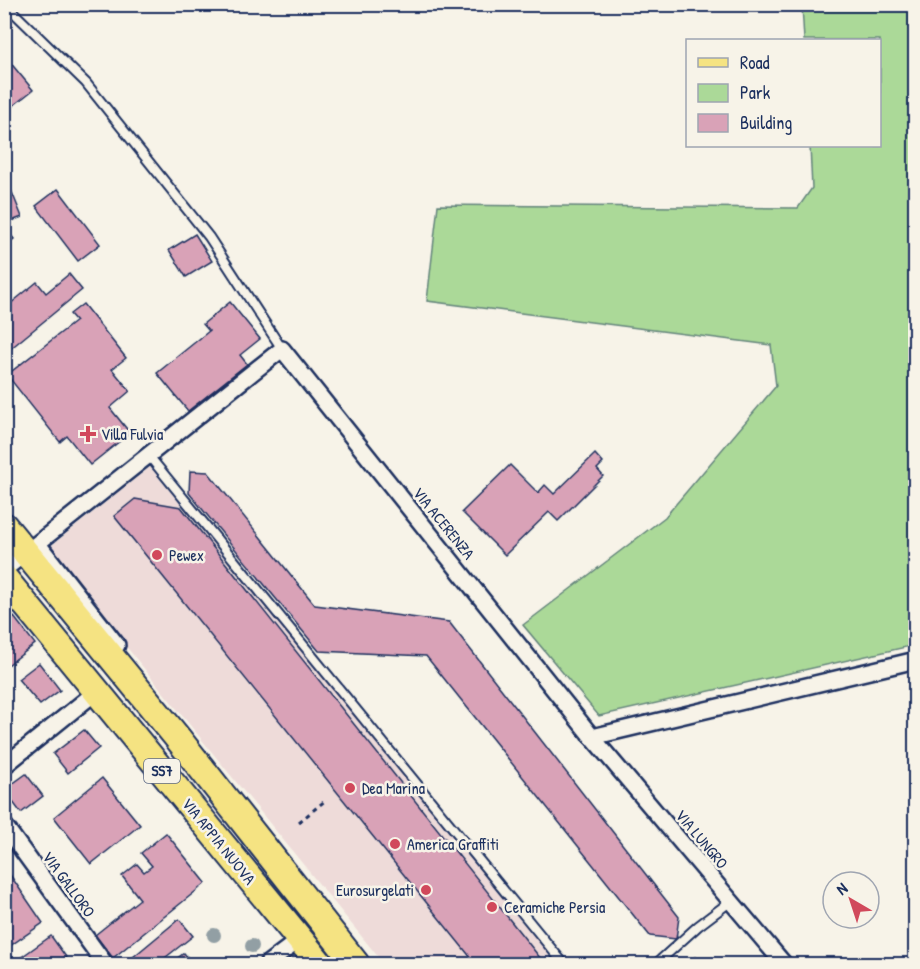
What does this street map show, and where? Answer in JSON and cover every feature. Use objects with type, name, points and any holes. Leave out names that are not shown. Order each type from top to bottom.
[{"type":"main road","name":"VIA APPIA NUOVA","points":[[4,526],[32,549],[176,736],[357,964]]},
{"type":"main road","name":"VIA APPIA NUOVA","points":[[4,578],[320,964]]},
{"type":"street","points":[[4,570],[282,349]]},
{"type":"street","name":"VIA ACERENZA","points":[[282,349],[592,737]]},
{"type":"street","points":[[592,737],[915,660]]},
{"type":"street","points":[[4,766],[98,691]]},
{"type":"street","name":"VIA LUNGRO","points":[[592,737],[784,964]]},
{"type":"street","name":"VIA GALLORO","points":[[4,825],[105,964]]},
{"type":"street","points":[[267,964],[299,940]]},
{"type":"lane","points":[[5,4],[87,83],[209,237],[282,349]]},
{"type":"lane","points":[[149,456],[564,964]]},
{"type":"lane","points":[[656,964],[730,901]]},
{"type":"path","points":[[299,822],[326,800]]},
{"type":"shaded area","points":[[150,467],[558,964],[384,964],[47,549]]},
{"type":"green space","points":[[802,5],[915,5],[915,645],[599,716],[523,625],[665,517],[776,386],[771,345],[427,301],[438,205],[798,208],[812,188],[810,147],[881,147],[881,39],[804,39]]},
{"type":"building","points":[[4,55],[33,90],[4,113]]},
{"type":"building","points":[[5,175],[22,217],[9,222],[4,211]]},
{"type":"building","points":[[58,189],[100,244],[78,261],[36,206]]},
{"type":"building","points":[[4,227],[14,239],[4,247]]},
{"type":"building","points":[[195,234],[212,261],[186,277],[169,250]]},
{"type":"building","points":[[69,274],[82,290],[4,354],[4,309],[37,282],[46,293]]},
{"type":"building","points":[[230,302],[260,339],[240,355],[247,364],[188,411],[157,373],[209,331],[203,324]]},
{"type":"building","points":[[83,304],[126,358],[112,369],[130,391],[110,408],[130,433],[90,465],[67,436],[60,442],[7,375],[76,321],[70,314]]},
{"type":"building","points":[[595,454],[603,463],[597,469],[603,476],[558,521],[549,512],[505,555],[462,512],[510,465],[538,493],[545,485],[554,494]]},
{"type":"building","points":[[190,471],[208,472],[315,605],[449,622],[679,917],[676,939],[650,936],[426,656],[319,651],[189,493]]},
{"type":"building","points":[[135,499],[181,507],[545,964],[476,964],[114,516]]},
{"type":"building","points":[[14,617],[35,644],[4,668],[4,625]]},
{"type":"building","points":[[39,663],[60,690],[40,705],[18,679]]},
{"type":"building","points":[[84,730],[99,748],[68,773],[53,754]]},
{"type":"building","points":[[26,774],[43,796],[21,813],[4,790]]},
{"type":"building","points":[[102,778],[140,825],[91,864],[54,817]]},
{"type":"building","points":[[166,833],[206,883],[113,958],[95,935],[140,899],[122,876],[137,864],[144,872],[152,866],[141,853]]},
{"type":"building","points":[[6,869],[43,923],[4,950],[4,870]]},
{"type":"building","points":[[179,919],[193,936],[157,964],[129,964],[127,962]]},
{"type":"building","points":[[51,936],[71,964],[13,963]]},
{"type":"building","points":[[184,953],[193,964],[170,964]]},
{"type":"building","points":[[695,957],[701,964],[685,964]]},
{"type":"place","name":"Villa Fulvia","points":[[88,434]]},
{"type":"place","name":"Pewex","points":[[157,555]]},
{"type":"place","name":"Dea Marina","points":[[350,788]]},
{"type":"place","name":"America Graffiti","points":[[395,844]]},
{"type":"place","name":"Eurosurgelati","points":[[426,890]]},
{"type":"place","name":"Ceramiche Persia","points":[[492,907]]}]
